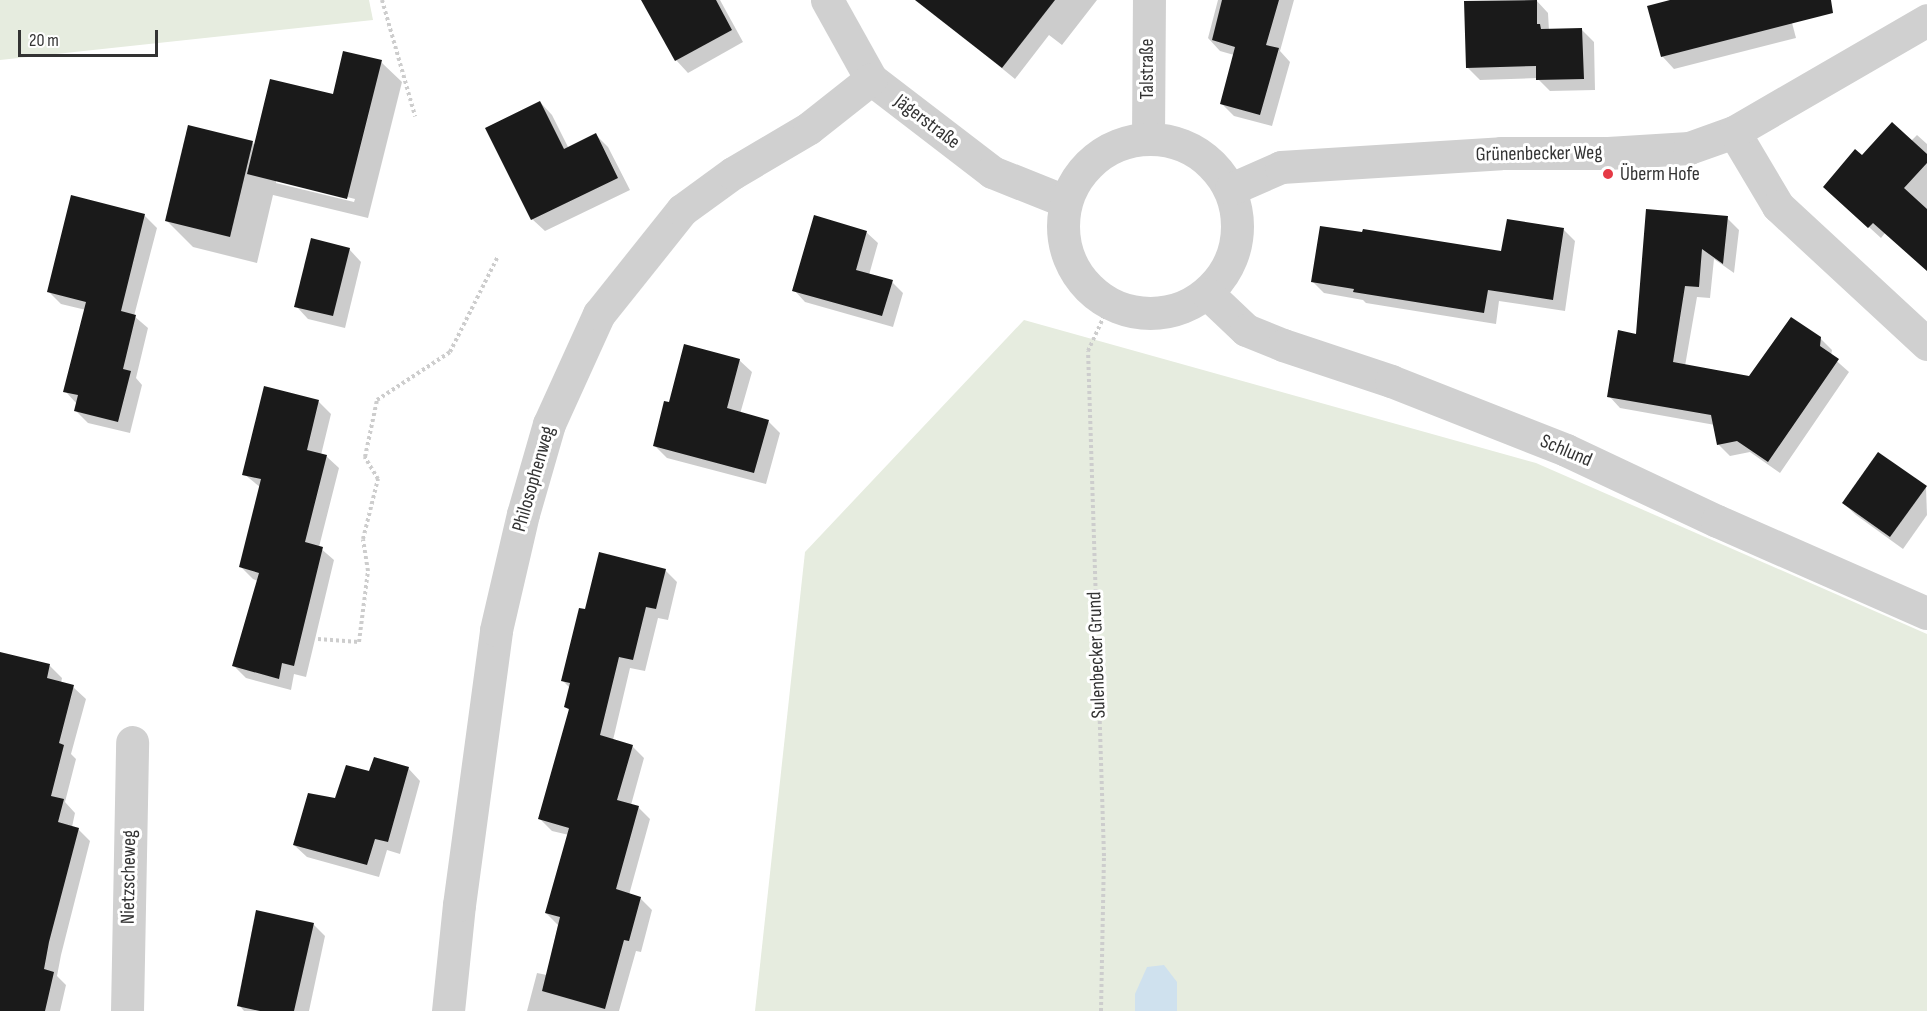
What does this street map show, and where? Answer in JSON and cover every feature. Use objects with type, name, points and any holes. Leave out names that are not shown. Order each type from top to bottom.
[{"type":"street","name":"Jägerstraße","points":[[827,0],[870,80],[992,172],[1065,201]]},
{"type":"street","name":"Talstraße","points":[[1148,138],[1149,0]]},
{"type":"street","name":"Grünenbecker Weg","points":[[1231,189],[1281,167],[1501,153],[1599,153],[1689,148],[1734,132],[1927,20]]},
{"type":"street","name":"Philosophenweg","points":[[448,1011],[459,905],[496,630],[523,513],[554,414],[599,314],[682,210],[733,173],[809,128],[870,80]]},
{"type":"street","points":[[1734,132],[1778,206],[1927,344]]},
{"type":"street","points":[[1148,138],[1181,143],[1210,162],[1231,189],[1239,226],[1233,254],[1230,263],[1208,294],[1170,313],[1126,312],[1095,296],[1073,269],[1062,236],[1065,201],[1083,169],[1112,147],[1148,138]]},
{"type":"street","name":"Schlund","points":[[1208,294],[1246,330],[1283,345],[1392,381],[1566,450],[1717,521],[1927,613]]},
{"type":"street","name":"Nietzscheweg","points":[[127,1011],[132,742]]},
{"type":"path","points":[[382,0],[415,116]]},
{"type":"path","points":[[318,639],[359,642],[368,571],[363,539],[378,479],[365,457],[377,400],[450,352],[498,256]]},
{"type":"path","name":"Sulenbecker Grund","points":[[1101,1011],[1104,856],[1088,351],[1110,303]]},
{"type":"shaded area","points":[[0,0],[369,0],[373,20],[0,60]]},
{"type":"shaded area","points":[[1024,320],[1536,463],[1927,634],[1927,1011],[755,1011],[805,552]]},
{"type":"water","points":[[1164,965],[1177,982],[1177,1011],[1135,1011],[1135,994],[1147,967]]},
{"type":"building","points":[[641,0],[716,0],[732,30],[675,61]]},
{"type":"building","points":[[915,0],[1055,0],[1002,68]]},
{"type":"building","points":[[1222,0],[1279,0],[1266,45],[1279,48],[1260,115],[1220,104],[1235,47],[1212,40]]},
{"type":"building","points":[[1537,0],[1537,24],[1540,24],[1541,29],[1582,28],[1584,79],[1536,80],[1536,66],[1466,68],[1464,1]]},
{"type":"building","points":[[1670,0],[1831,0],[1833,13],[1661,57],[1647,6]]},
{"type":"building","points":[[343,51],[382,60],[347,199],[247,174],[270,79],[333,94]]},
{"type":"building","points":[[540,101],[564,149],[596,133],[618,178],[531,220],[485,128]]},
{"type":"building","points":[[1892,122],[1927,154],[1927,163],[1904,188],[1927,209],[1927,271],[1873,223],[1868,228],[1823,187],[1855,149],[1862,155]]},
{"type":"building","points":[[188,125],[253,141],[230,237],[165,221]]},
{"type":"building","points":[[71,195],[145,214],[121,311],[136,315],[123,369],[131,371],[118,422],[74,411],[78,395],[63,392],[86,302],[47,292]]},
{"type":"building","points":[[1646,209],[1728,216],[1723,264],[1702,249],[1699,287],[1685,286],[1673,362],[1749,376],[1791,317],[1821,337],[1820,346],[1839,359],[1768,462],[1737,441],[1717,445],[1711,415],[1607,397],[1618,330],[1636,334]]},
{"type":"building","points":[[814,215],[867,231],[856,270],[893,280],[882,316],[792,291]]},
{"type":"building","points":[[1507,219],[1564,228],[1553,300],[1488,290],[1484,313],[1353,292],[1354,289],[1311,282],[1320,226],[1362,232],[1363,229],[1501,251]]},
{"type":"building","points":[[311,238],[350,248],[333,316],[294,307]]},
{"type":"building","points":[[684,344],[740,359],[727,408],[769,420],[754,473],[653,446],[664,401],[669,402]]},
{"type":"building","points":[[264,386],[319,400],[307,450],[327,455],[305,542],[323,547],[294,666],[282,663],[279,679],[232,666],[259,573],[239,567],[261,479],[242,475]]},
{"type":"building","points":[[1878,452],[1927,486],[1890,537],[1842,503]]},
{"type":"building","points":[[599,552],[666,569],[656,609],[646,607],[633,660],[619,657],[600,735],[633,745],[617,800],[639,806],[616,889],[641,897],[629,941],[624,940],[605,1009],[542,991],[560,917],[545,913],[569,828],[538,819],[569,709],[564,707],[570,683],[561,681],[579,608],[585,609]]},
{"type":"building","points":[[0,652],[50,664],[47,678],[74,685],[59,743],[64,745],[51,796],[64,799],[58,822],[79,828],[49,942],[44,969],[54,972],[45,1011],[0,1011]]},
{"type":"building","points":[[374,757],[409,767],[388,842],[375,839],[367,865],[293,845],[308,793],[335,798],[346,765],[369,771]]},
{"type":"building","points":[[256,910],[314,923],[294,1011],[260,1011],[237,1006]]},
{"type":"place","name":"Überm Hofe","points":[[1608,174]]}]
